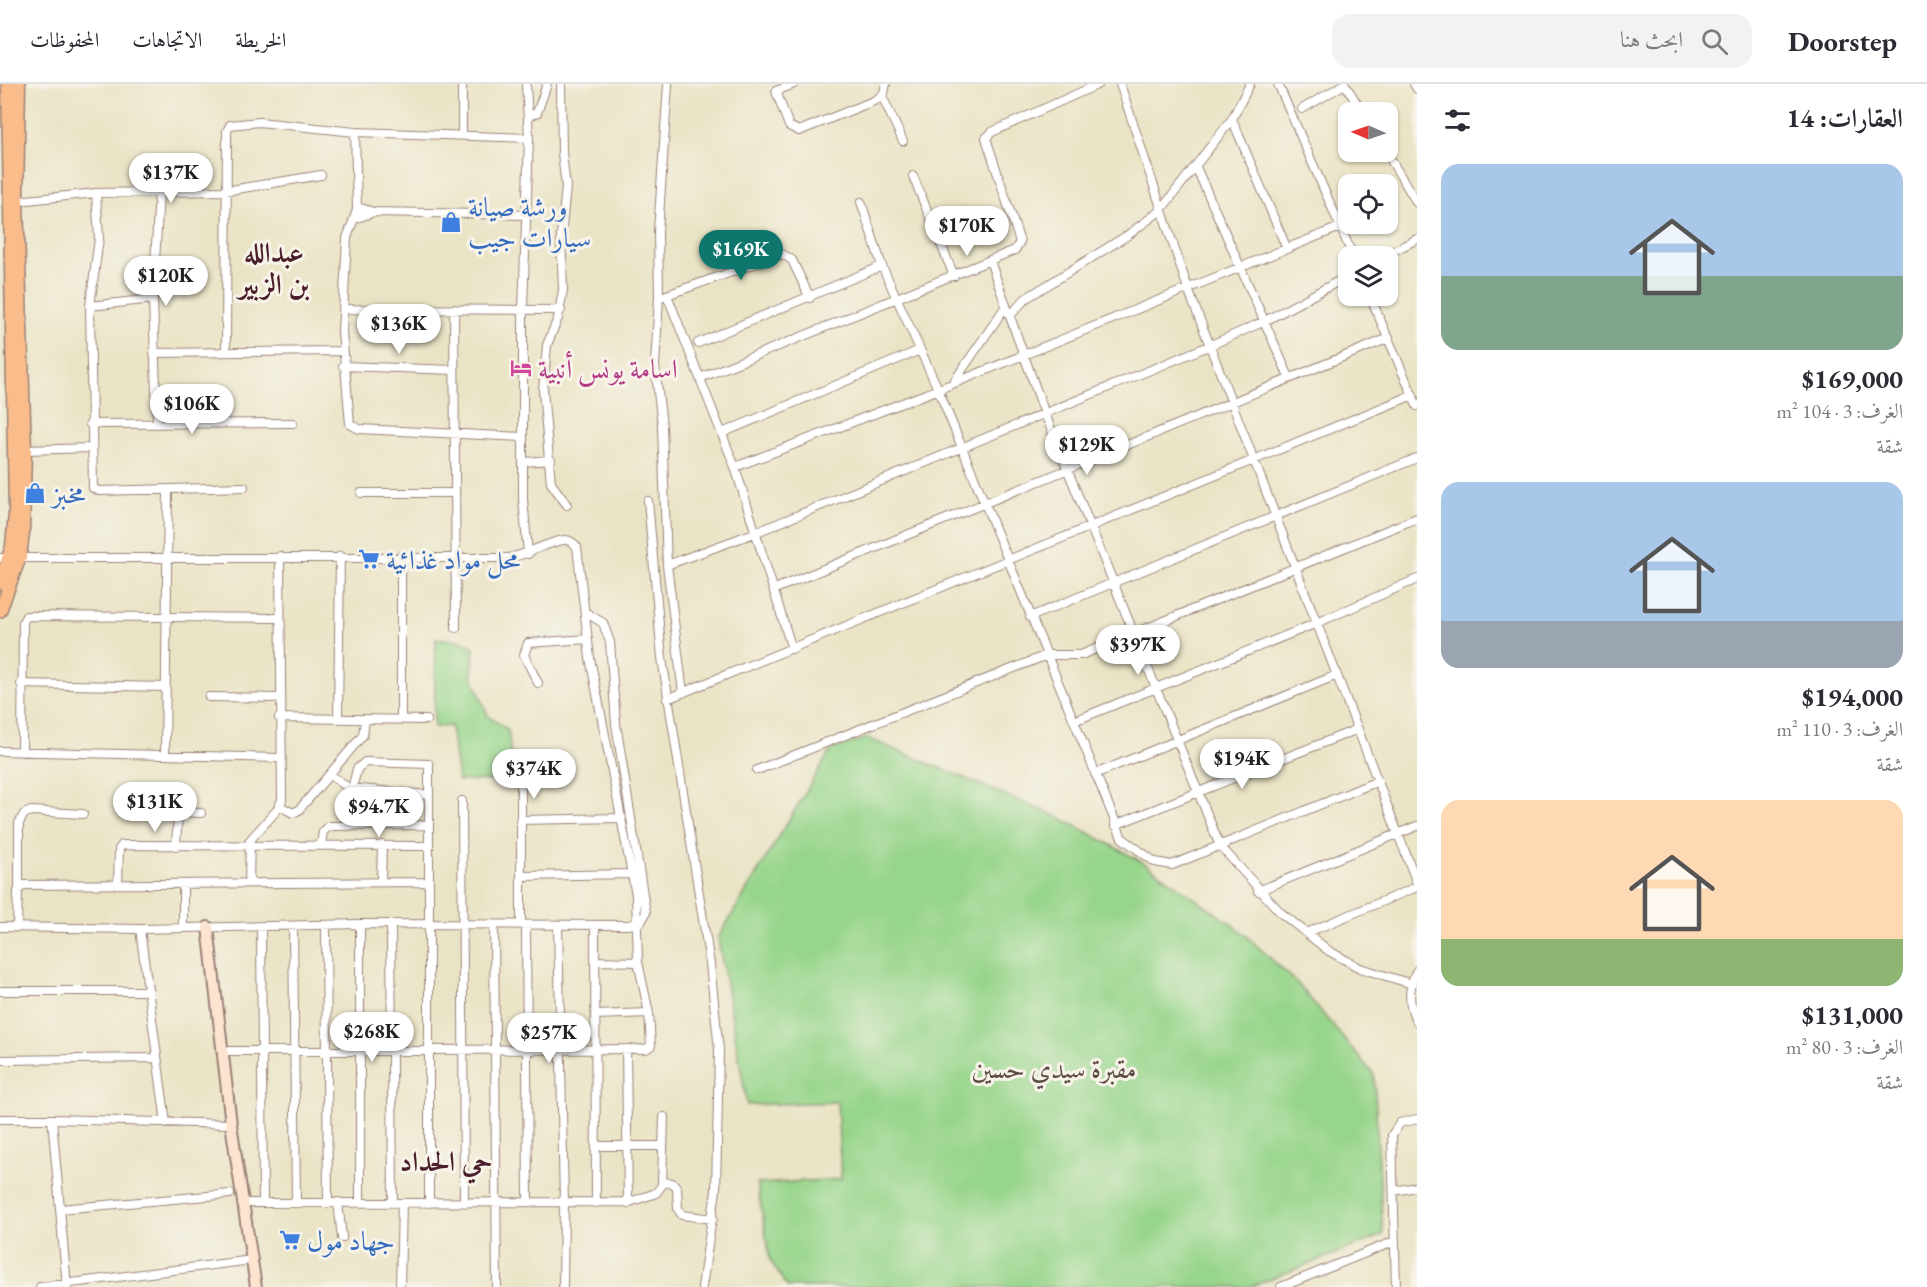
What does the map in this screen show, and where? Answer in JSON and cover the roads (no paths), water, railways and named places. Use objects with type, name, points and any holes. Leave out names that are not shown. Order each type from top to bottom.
[{"type":"main road","points":[[0,583],[7,562],[15,514],[8,209],[8,84]]},
{"type":"main road","points":[[0,611],[25,450],[8,209],[19,84]]},
{"type":"street","points":[[462,84],[462,135]]},
{"type":"street","points":[[526,84],[528,138],[523,309],[523,513],[528,554]]},
{"type":"street","points":[[528,116],[537,113],[548,84]]},
{"type":"street","points":[[561,84],[562,153],[566,187],[561,236],[563,290],[561,310],[548,345],[543,377],[553,487],[567,505]]},
{"type":"street","points":[[668,84],[658,232],[663,296],[655,365],[662,432],[669,585],[683,693]]},
{"type":"street","points":[[794,84],[774,87],[789,126],[799,131],[882,96]]},
{"type":"street","points":[[886,84],[882,96],[903,141]]},
{"type":"street","points":[[700,378],[1015,250],[1020,242],[986,142],[988,134],[1099,84]]},
{"type":"street","points":[[1120,84],[1188,289],[1417,885],[1306,933]]},
{"type":"street","points":[[1010,316],[1025,299],[1128,235],[1161,210],[1232,119],[1250,84]]},
{"type":"street","points":[[1278,84],[1338,222]]},
{"type":"street","points":[[1302,109],[1345,84],[1356,102]]},
{"type":"street","points":[[1414,84],[1417,89]]},
{"type":"street","points":[[1232,119],[1287,249]]},
{"type":"street","points":[[226,352],[225,191],[227,132],[233,124],[272,122],[355,132],[528,138]]},
{"type":"street","points":[[355,132],[357,207],[347,238],[342,351],[347,418],[353,428],[523,437]]},
{"type":"street","points":[[1392,162],[1417,203]]},
{"type":"street","points":[[1196,167],[1289,378]]},
{"type":"street","points":[[8,209],[96,193],[225,191],[321,176]]},
{"type":"street","points":[[913,176],[954,276]]},
{"type":"street","points":[[157,423],[153,299],[159,192]]},
{"type":"street","points":[[96,193],[99,238],[90,306],[90,424],[95,490],[244,487]]},
{"type":"street","points":[[861,202],[882,266],[938,389],[1115,825],[1128,844],[1163,864],[1177,863],[1378,781]]},
{"type":"street","points":[[357,207],[374,212],[526,214]]},
{"type":"street","points":[[354,219],[374,212]]},
{"type":"street","points":[[735,467],[952,384],[1338,228]]},
{"type":"street","points":[[1398,249],[1417,239]]},
{"type":"street","points":[[663,296],[782,254],[794,262],[810,298]]},
{"type":"street","points":[[990,261],[1046,414],[1220,846],[1258,891],[1306,933],[1346,962],[1412,984]]},
{"type":"street","points":[[698,343],[882,266]]},
{"type":"street","points":[[668,565],[757,532],[1211,345],[1265,321],[1338,281]]},
{"type":"street","points":[[663,296],[700,378],[735,467],[792,649]]},
{"type":"street","points":[[90,306],[153,299]]},
{"type":"street","points":[[952,384],[1006,306]]},
{"type":"street","points":[[1375,306],[1417,406]]},
{"type":"street","points":[[344,309],[561,310]]},
{"type":"street","points":[[454,309],[456,628]]},
{"type":"street","points":[[775,589],[1389,338]]},
{"type":"street","points":[[154,353],[342,351]]},
{"type":"street","points":[[722,433],[920,351]]},
{"type":"street","points":[[343,366],[454,370]]},
{"type":"street","points":[[667,699],[1413,395]]},
{"type":"street","points":[[90,424],[292,423]]},
{"type":"street","points":[[25,450],[92,448]]},
{"type":"street","points":[[1030,617],[1417,458]]},
{"type":"street","points":[[523,462],[551,460]]},
{"type":"street","points":[[165,755],[168,490]]},
{"type":"street","points":[[361,493],[455,493]]},
{"type":"street","points":[[648,501],[654,591],[667,699],[717,1023],[720,1103],[713,1219],[702,1287]]},
{"type":"street","points":[[757,770],[1047,655],[1081,655],[1136,634],[1417,518]]},
{"type":"street","points":[[7,562],[279,556],[508,558],[528,554],[562,540],[575,544],[579,551],[588,639],[632,874],[638,923],[638,962],[649,1013],[651,1046],[647,1049],[223,1051]]},
{"type":"street","points":[[249,882],[249,846],[252,835],[280,806],[282,794],[279,718],[279,556]]},
{"type":"street","points":[[339,718],[340,556]]},
{"type":"street","points":[[401,556],[401,719]]},
{"type":"street","points":[[1074,721],[1317,623],[1417,579]]},
{"type":"street","points":[[654,591],[669,585]]},
{"type":"street","points":[[0,927],[141,929],[360,924],[494,926],[638,923],[645,919],[646,913],[639,856],[616,724],[611,651],[603,623],[585,612]]},
{"type":"street","points":[[22,752],[22,622],[26,616],[279,618]]},
{"type":"street","points":[[538,683],[524,655],[528,643],[588,639]]},
{"type":"street","points":[[1095,774],[1337,675]]},
{"type":"street","points":[[21,684],[166,687]]},
{"type":"street","points":[[209,697],[279,698]]},
{"type":"street","points":[[279,718],[426,720]]},
{"type":"street","points":[[280,806],[289,813],[297,813],[363,735],[365,719]]},
{"type":"street","points":[[1115,825],[1358,729]]},
{"type":"street","points":[[0,751],[280,758]]},
{"type":"street","points":[[352,789],[357,769],[366,762],[426,762],[429,766],[429,1203]]},
{"type":"street","points":[[330,774],[345,787],[352,789],[429,795]]},
{"type":"street","points":[[521,779],[528,1202]]},
{"type":"street","points":[[462,801],[464,1203]]},
{"type":"street","points":[[144,811],[201,813]]},
{"type":"street","points":[[18,927],[19,824],[24,814],[31,812],[83,814]]},
{"type":"street","points":[[176,846],[178,812]]},
{"type":"street","points":[[520,820],[622,818]]},
{"type":"street","points":[[321,844],[323,832],[329,826],[428,825]]},
{"type":"street","points":[[1258,891],[1417,826]]},
{"type":"street","points":[[118,884],[120,846],[321,844],[428,846]]},
{"type":"street","points":[[381,882],[382,845]]},
{"type":"street","points":[[521,876],[632,874]]},
{"type":"street","points":[[19,887],[27,884],[428,882]]},
{"type":"street","points":[[183,884],[183,928]]},
{"type":"street","points":[[360,924],[360,1202]]},
{"type":"street","points":[[391,925],[392,1051],[400,1287]]},
{"type":"street","points":[[558,925],[564,1203],[563,1287]]},
{"type":"street","points":[[595,925],[596,1203]]},
{"type":"street","points":[[261,926],[263,1203]]},
{"type":"street","points":[[293,926],[296,1202]]},
{"type":"street","points":[[326,926],[328,1202]]},
{"type":"street","points":[[494,926],[498,1287]]},
{"type":"street","points":[[208,927],[231,1124],[256,1287]]},
{"type":"street","points":[[141,929],[166,1123]]},
{"type":"street","points":[[595,961],[638,962]]},
{"type":"street","points":[[1417,970],[1412,984],[1410,1002],[1417,1022]]},
{"type":"street","points":[[0,991],[149,991]]},
{"type":"street","points":[[595,1015],[649,1013]]},
{"type":"street","points":[[626,1049],[628,1203]]},
{"type":"street","points":[[0,1060],[157,1058]]},
{"type":"street","points":[[242,1203],[628,1203],[656,1193],[663,1182],[664,1117]]},
{"type":"street","points":[[0,1119],[231,1124]]},
{"type":"street","points":[[52,1119],[67,1285]]},
{"type":"street","points":[[1396,1287],[1393,1132],[1400,1123],[1417,1119]]},
{"type":"street","points":[[596,1146],[663,1146]]},
{"type":"street","points":[[663,1182],[677,1186],[681,1214],[713,1219]]},
{"type":"street","points":[[1394,1191],[1417,1187]]},
{"type":"street","points":[[60,1209],[230,1194]]},
{"type":"street","points":[[338,1202],[342,1238]]},
{"type":"street","points":[[1281,1287],[1395,1241]]},
{"type":"street","points":[[40,1287],[252,1260]]},
{"type":"place","name":"ورشة صيانة سيارات جيب","points":[[451,222]]},
{"type":"place","name":"اسامة يونس أنبية","points":[[521,368]]},
{"type":"place","name":"مخبز","points":[[35,493]]},
{"type":"place","name":"محل مواد غذائية","points":[[369,559]]},
{"type":"place","name":"جهاد مول","points":[[290,1240]]},
{"type":"district","name":"عبدالله بن الزبير","points":[[274,268]]},
{"type":"district","name":"حي الحداد","points":[[446,1161]]},
{"type":"park label","name":"مقبرة سيدي حسين","points":[[1054,1068]]}]
